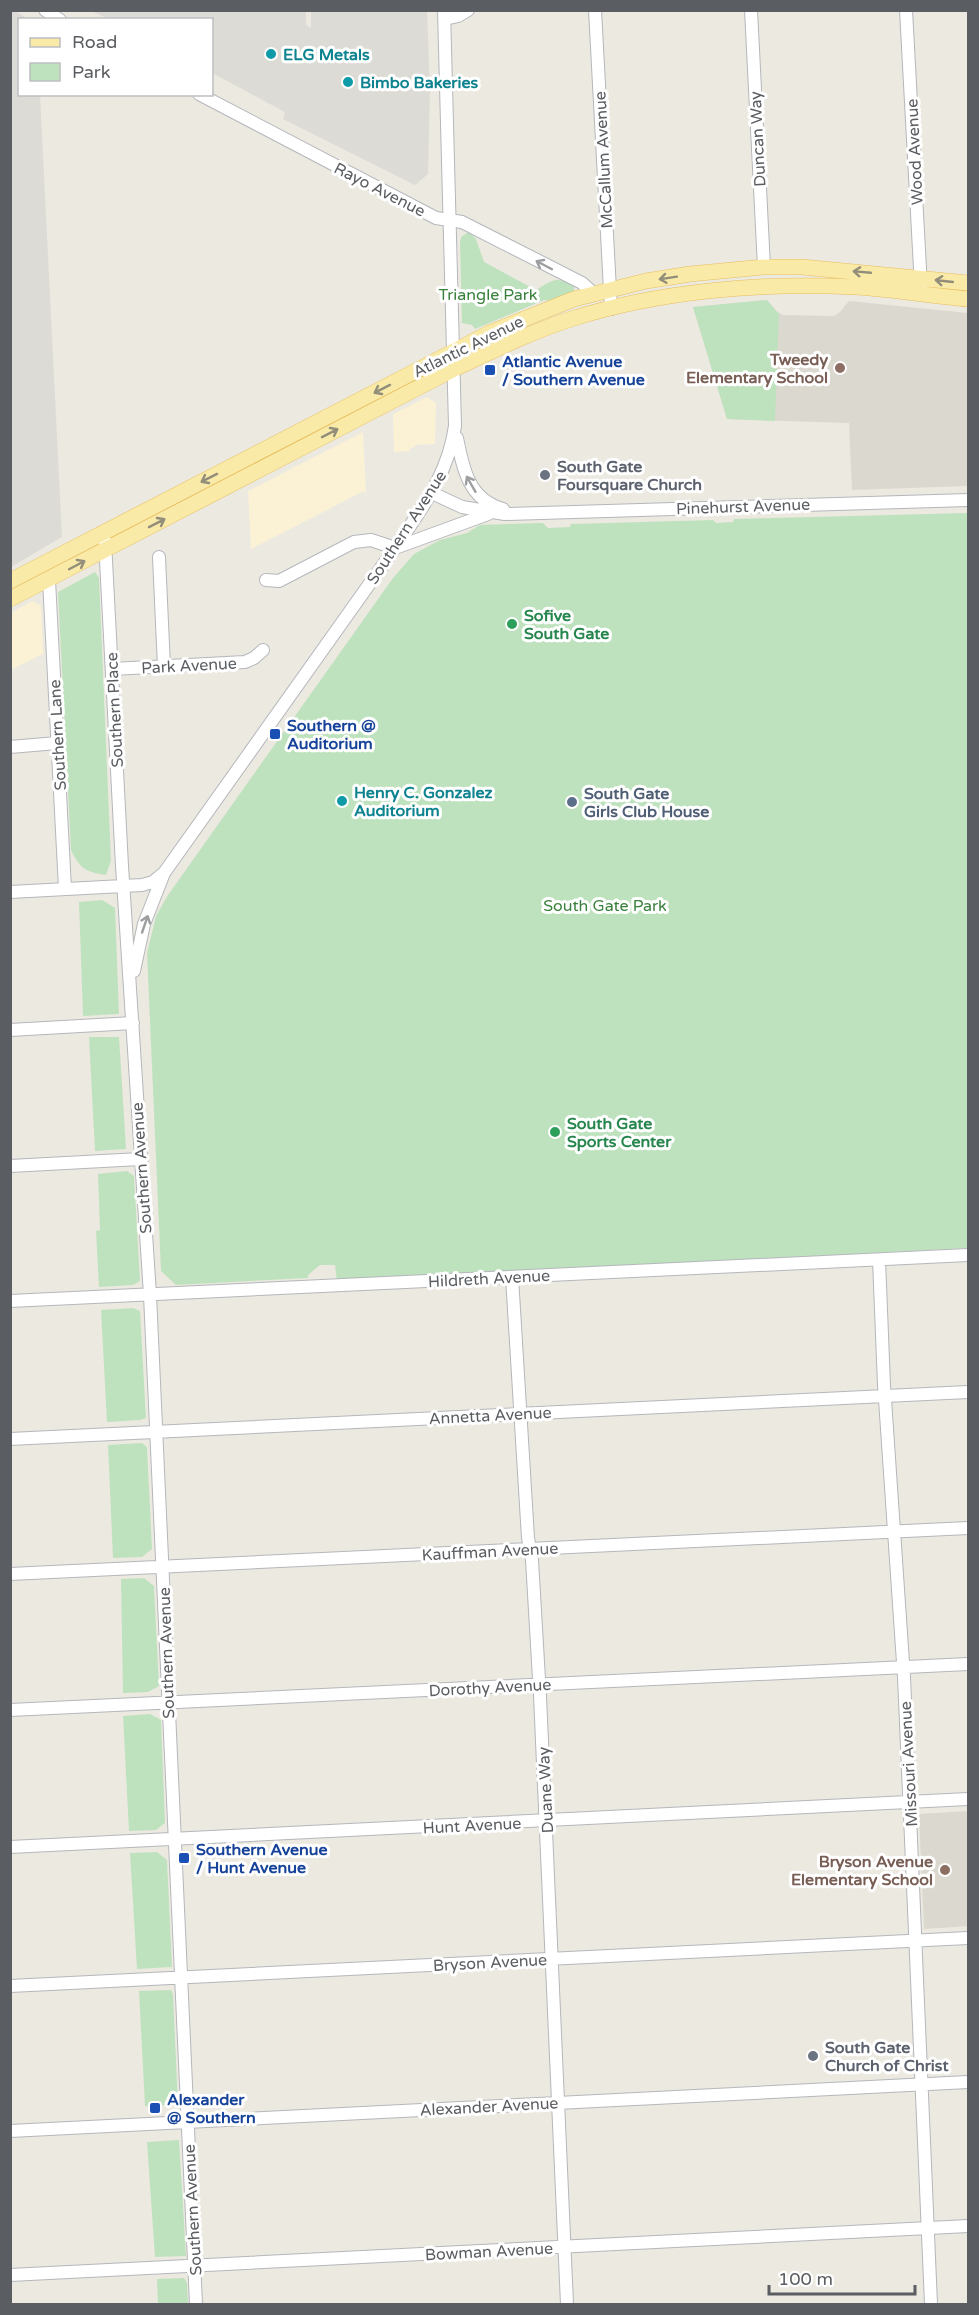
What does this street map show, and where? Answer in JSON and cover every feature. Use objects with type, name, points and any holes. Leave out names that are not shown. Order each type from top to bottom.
[{"type":"main road","name":"Atlantic Avenue","points":[[10,581],[514,322],[594,294],[690,274],[764,267],[802,267],[921,286],[969,299]]},
{"type":"main road","name":"Atlantic Avenue","points":[[10,599],[454,369],[510,343],[571,319],[645,302],[735,289],[969,283]]},
{"type":"street","points":[[444,15],[458,16],[468,10]]},
{"type":"street","name":"McCallum Avenue","points":[[595,10],[611,309]]},
{"type":"street","name":"Duncan Way","points":[[750,10],[764,267]]},
{"type":"street","name":"Wood Avenue","points":[[906,10],[921,286]]},
{"type":"street","name":"Southern Avenue","points":[[131,1002],[135,965],[144,924],[164,873],[395,548],[432,493],[448,461],[455,426],[444,15]]},
{"type":"street","name":"Rayo Avenue","points":[[203,96],[436,218],[462,222],[477,229],[582,284],[594,294]]},
{"type":"street","name":"Pinehurst Avenue","points":[[455,426],[465,474],[471,486],[488,503],[518,513]]},
{"type":"street","name":"Pinehurst Avenue","points":[[432,493],[462,507],[491,513],[969,500]]},
{"type":"street","name":"Pinehurst Avenue","points":[[395,548],[491,513]]},
{"type":"street","name":"Southern Place","points":[[104,533],[123,886]]},
{"type":"street","points":[[266,580],[279,581],[354,542],[370,540],[395,548]]},
{"type":"street","points":[[159,557],[164,667]]},
{"type":"street","name":"Southern Lane","points":[[49,580],[65,889]]},
{"type":"street","name":"Park Avenue","points":[[112,669],[245,662],[263,650]]},
{"type":"street","points":[[10,747],[57,743]]},
{"type":"street","points":[[10,892],[148,884],[164,873]]},
{"type":"street","name":"Southern Avenue","points":[[123,886],[150,1295],[196,2304]]},
{"type":"street","points":[[10,1030],[133,1023]]},
{"type":"street","points":[[10,1166],[140,1159]]},
{"type":"street","name":"Hildreth Avenue","points":[[10,1301],[969,1256]]},
{"type":"street","name":"Missouri Avenue","points":[[879,1260],[903,1667],[931,2304]]},
{"type":"street","name":"Duane Way","points":[[513,1277],[539,1685],[567,2304]]},
{"type":"street","name":"Annetta Avenue","points":[[10,1439],[969,1392]]},
{"type":"street","name":"Kauffman Avenue","points":[[10,1574],[969,1528]]},
{"type":"street","name":"Dorothy Avenue","points":[[10,1710],[969,1664]]},
{"type":"street","name":"Hunt Avenue","points":[[10,1847],[969,1799]]},
{"type":"street","name":"Bryson Avenue","points":[[10,1986],[969,1938]]},
{"type":"street","name":"Alexander Avenue","points":[[10,2131],[969,2082]]},
{"type":"street","name":"Bowman Avenue","points":[[10,2275],[969,2226]]},
{"type":"shaded area","points":[[14,10],[26,18],[18,18],[18,96],[40,96],[62,537],[11,567],[10,11]]},
{"type":"shaded area","points":[[91,11],[306,11],[306,25],[311,28],[311,11],[427,11],[430,90],[428,174],[415,185],[283,119],[285,112],[213,74],[213,18],[107,18]]},
{"type":"shaded area","name":"Tweedy Elementary School","points":[[767,300],[776,311],[783,315],[834,316],[849,301],[968,313],[968,486],[852,490],[849,423],[727,419],[693,307]]},
{"type":"shaded area","points":[[427,397],[436,403],[435,444],[415,445],[410,448],[410,451],[394,452],[393,414]]},
{"type":"shaded area","points":[[363,432],[366,494],[364,491],[251,549],[248,491]]},
{"type":"shaded area","points":[[32,601],[41,606],[43,654],[11,670],[11,613]]},
{"type":"shaded area","name":"Bryson Avenue Elementary School","points":[[968,1811],[968,1926],[924,1929],[919,1814]]},
{"type":"green space","name":"Triangle Park","points":[[469,232],[476,239],[484,262],[536,290],[551,281],[558,280],[574,286],[574,293],[550,301],[544,300],[475,329],[472,325],[462,323],[460,241],[462,236]]},
{"type":"green space","points":[[767,300],[779,314],[775,421],[727,419],[693,307]]},
{"type":"green space","name":"South Gate Park","points":[[968,513],[968,1248],[337,1281],[335,1265],[320,1265],[308,1275],[308,1278],[176,1285],[161,1271],[147,953],[156,916],[168,895],[393,578],[414,554],[440,540],[467,533],[480,525],[543,523],[548,528],[570,527],[571,524],[713,520],[716,523],[733,522],[734,519]]},
{"type":"green space","points":[[95,572],[99,578],[111,861],[106,875],[84,868],[77,862],[71,850],[58,592]]},
{"type":"green space","points":[[102,900],[115,908],[119,1014],[83,1016],[79,902]]},
{"type":"green space","points":[[89,1037],[119,1037],[126,1149],[95,1151]]},
{"type":"green space","points":[[127,1171],[134,1176],[140,1281],[133,1285],[99,1287],[96,1231],[100,1230],[98,1174]]},
{"type":"green space","points":[[133,1308],[140,1311],[146,1418],[107,1422],[101,1310]]},
{"type":"green space","points":[[142,1443],[147,1447],[152,1549],[142,1557],[113,1558],[108,1445]]},
{"type":"green space","points":[[144,1578],[154,1586],[159,1686],[148,1692],[123,1693],[121,1579]]},
{"type":"green space","points":[[150,1714],[161,1720],[165,1823],[156,1830],[129,1831],[123,1716]]},
{"type":"green space","points":[[157,1852],[167,1860],[172,1967],[137,1969],[130,1853]]},
{"type":"green space","points":[[171,1990],[178,2105],[145,2106],[139,1991]]},
{"type":"green space","points":[[179,2140],[186,2256],[155,2257],[147,2142]]},
{"type":"green space","points":[[184,2278],[187,2283],[188,2304],[158,2304],[157,2279]]},
{"type":"place","name":"ELG Metals","points":[[271,54]]},
{"type":"place","name":"Bimbo Bakeries","points":[[348,82]]},
{"type":"place","name":"Tweedy Elementary School","points":[[840,368]]},
{"type":"place","name":"Atlantic Avenue / Southern Avenue","points":[[490,370]]},
{"type":"place","name":"South Gate Foursquare Church","points":[[545,475]]},
{"type":"place","name":"Sofive South Gate","points":[[512,624]]},
{"type":"place","name":"Southern @ Auditorium","points":[[275,734]]},
{"type":"place","name":"Henry C. Gonzalez Auditorium","points":[[342,801]]},
{"type":"place","name":"South Gate Girls Club House","points":[[572,802]]},
{"type":"place","name":"South Gate Sports Center","points":[[555,1132]]},
{"type":"place","name":"Southern Avenue / Hunt Avenue","points":[[184,1858]]},
{"type":"place","name":"Bryson Avenue Elementary School","points":[[945,1870]]},
{"type":"place","name":"South Gate Church of Christ","points":[[813,2056]]},
{"type":"place","name":"Alexander @ Southern","points":[[155,2108]]}]
